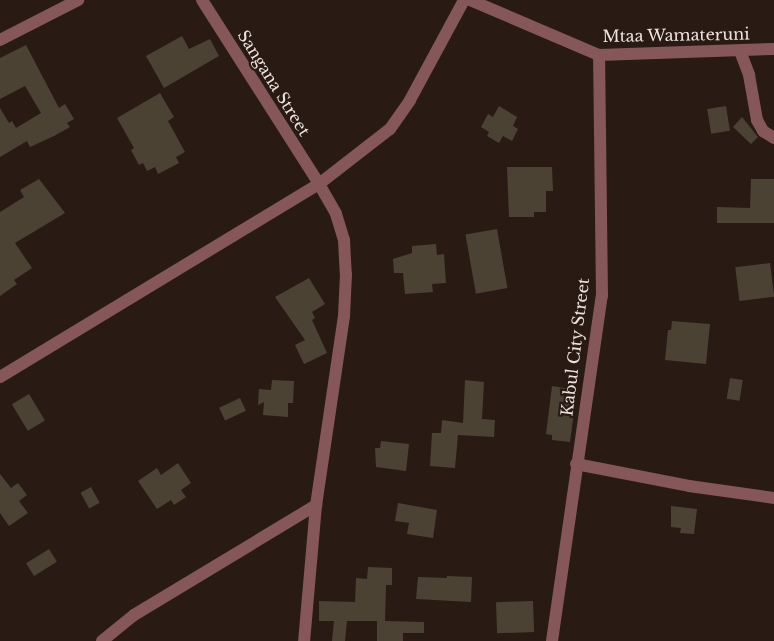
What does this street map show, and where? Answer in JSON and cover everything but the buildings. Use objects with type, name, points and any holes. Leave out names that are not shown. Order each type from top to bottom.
[{"type":"street","points":[[0,40],[78,0]]},
{"type":"street","name":"Sangana Street","points":[[202,0],[319,184],[336,214],[344,240],[346,274],[344,316],[316,506],[304,641]]},
{"type":"street","points":[[0,377],[319,184],[390,129],[410,100],[464,0]]},
{"type":"street","name":"Mtaa Wamateruni","points":[[470,0],[599,55],[774,49]]},
{"type":"street","points":[[740,50],[749,75],[757,120],[763,131],[774,138]]},
{"type":"street","name":"Kabul City Street","points":[[552,641],[576,464],[602,296],[599,55]]},
{"type":"street","points":[[576,464],[689,486],[774,498]]},
{"type":"street","points":[[102,641],[134,615],[316,506]]}]
